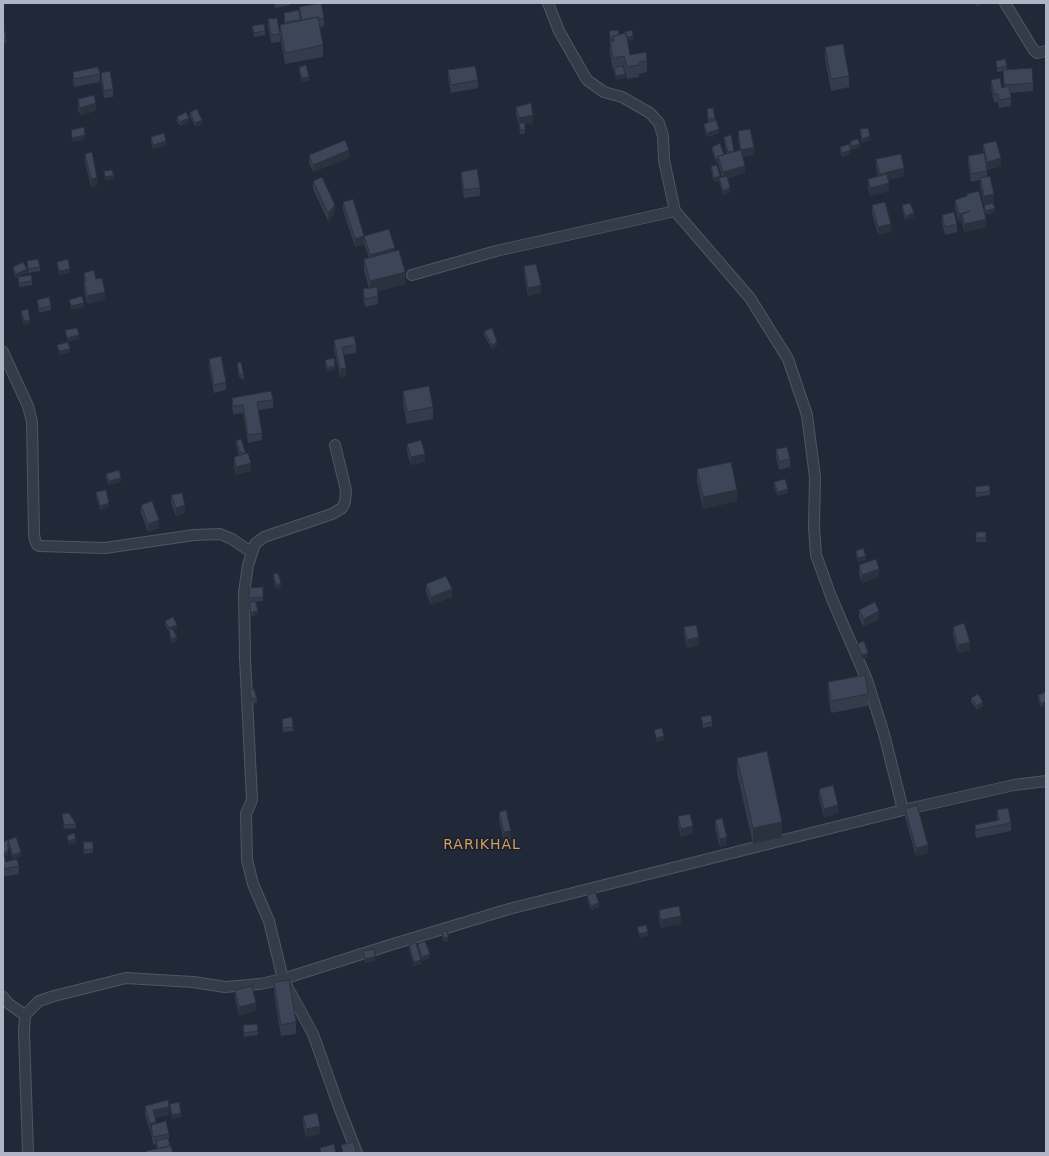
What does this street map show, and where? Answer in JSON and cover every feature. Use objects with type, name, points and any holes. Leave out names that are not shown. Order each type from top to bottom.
[{"type":"street","points":[[548,3],[559,31],[587,80],[604,92],[622,97],[650,113],[659,123],[663,136],[664,160],[675,211],[750,298],[788,359],[807,415],[815,477],[814,527],[816,555],[832,599],[867,680],[884,734],[903,810]]},
{"type":"street","points":[[1006,3],[1032,49],[1037,53],[1046,52]]},
{"type":"street","points":[[412,275],[496,251],[675,211]]},
{"type":"street","points":[[3,352],[28,406],[32,422],[34,534],[37,545],[105,548],[194,535],[220,534],[232,539],[251,552]]},
{"type":"street","points":[[335,445],[346,490],[345,502],[342,508],[332,514],[264,537],[255,544],[251,552],[248,565],[244,592],[245,658],[252,800],[246,814],[247,860],[253,884],[269,921],[283,979],[313,1034],[357,1153]]},
{"type":"street","points":[[28,1153],[24,1032],[25,1015],[39,1001],[126,978],[193,982],[225,987],[260,984],[283,979],[509,909],[903,810],[1014,785],[1046,781]]},
{"type":"street","points":[[6,1000],[25,1015]]},
{"type":"building","points":[[321,3],[324,18],[318,19],[318,17],[302,20],[299,7]]},
{"type":"building","points":[[299,10],[300,20],[285,22],[284,13]]},
{"type":"building","points":[[318,17],[323,45],[285,53],[280,25]]},
{"type":"building","points":[[277,18],[280,34],[271,35],[268,19]]},
{"type":"building","points":[[264,24],[265,31],[254,33],[252,26]]},
{"type":"building","points":[[4,26],[6,39],[3,39]]},
{"type":"building","points":[[618,30],[619,35],[613,36],[613,40],[611,40],[609,31]]},
{"type":"building","points":[[632,30],[633,36],[626,37],[626,33],[624,34],[624,32]]},
{"type":"building","points":[[626,33],[630,55],[646,52],[647,61],[639,62],[639,65],[627,67],[624,56],[613,58],[610,42],[614,41],[613,36]]},
{"type":"building","points":[[843,44],[849,76],[831,79],[825,47]]},
{"type":"building","points":[[1005,59],[1007,66],[997,68],[996,61]]},
{"type":"building","points":[[306,65],[309,77],[302,78],[299,67]]},
{"type":"building","points":[[475,66],[478,80],[451,85],[448,70]]},
{"type":"building","points":[[623,66],[625,74],[616,76],[614,68]]},
{"type":"building","points":[[98,67],[100,74],[74,79],[73,72]]},
{"type":"building","points":[[1032,68],[1033,83],[1004,85],[1003,70]]},
{"type":"building","points":[[110,71],[113,89],[104,91],[101,73]]},
{"type":"building","points":[[1000,78],[1002,88],[1009,86],[1011,98],[999,100],[998,94],[994,94],[991,80]]},
{"type":"building","points":[[94,95],[96,103],[80,108],[78,99]]},
{"type":"building","points":[[531,103],[533,115],[519,118],[516,107]]},
{"type":"building","points":[[713,108],[715,118],[708,119],[707,109]]},
{"type":"building","points":[[197,109],[202,120],[195,123],[190,112]]},
{"type":"building","points":[[186,112],[189,118],[180,122],[177,117]]},
{"type":"building","points":[[716,120],[719,129],[707,133],[704,124]]},
{"type":"building","points":[[519,123],[525,123],[525,130],[520,130]]},
{"type":"building","points":[[84,127],[85,135],[72,138],[71,130]]},
{"type":"building","points":[[868,128],[870,136],[862,139],[860,129]]},
{"type":"building","points":[[750,129],[754,147],[741,150],[738,131]]},
{"type":"building","points":[[164,133],[166,141],[153,145],[151,137]]},
{"type":"building","points":[[731,135],[734,151],[728,152],[724,137]]},
{"type":"building","points":[[858,139],[860,144],[852,146],[850,141]]},
{"type":"building","points":[[345,140],[349,150],[313,165],[309,155]]},
{"type":"building","points":[[996,141],[1001,158],[987,162],[983,144]]},
{"type":"building","points":[[720,143],[724,155],[718,156],[718,159],[716,159],[712,147]]},
{"type":"building","points":[[849,144],[851,150],[842,153],[840,147]]},
{"type":"building","points":[[741,150],[745,166],[723,172],[718,156]]},
{"type":"building","points":[[92,152],[97,178],[91,179],[85,154]]},
{"type":"building","points":[[984,153],[987,171],[971,174],[968,156]]},
{"type":"building","points":[[901,154],[904,168],[880,174],[876,159]]},
{"type":"building","points":[[717,165],[720,176],[714,178],[711,166]]},
{"type":"building","points":[[477,169],[480,188],[464,190],[461,172]]},
{"type":"building","points":[[112,170],[114,175],[105,177],[104,171]]},
{"type":"building","points":[[887,174],[889,183],[870,188],[868,179]]},
{"type":"building","points":[[727,176],[730,188],[723,191],[719,178]]},
{"type":"building","points":[[990,176],[994,194],[984,196],[980,178]]},
{"type":"building","points":[[322,177],[335,205],[328,213],[313,181]]},
{"type":"building","points":[[979,191],[986,219],[964,224],[962,214],[971,211],[959,214],[955,200],[967,196],[967,194]]},
{"type":"building","points":[[353,199],[364,236],[355,239],[343,202]]},
{"type":"building","points":[[885,202],[891,224],[878,227],[872,205]]},
{"type":"building","points":[[910,203],[914,213],[905,216],[902,205]]},
{"type":"building","points":[[993,203],[995,208],[986,211],[984,205]]},
{"type":"building","points":[[954,212],[957,224],[945,227],[942,215]]},
{"type":"building","points":[[389,229],[395,248],[370,255],[364,236]]},
{"type":"building","points":[[399,250],[405,272],[370,281],[364,259]]},
{"type":"building","points":[[38,259],[40,267],[28,269],[27,261]]},
{"type":"building","points":[[68,259],[70,269],[59,271],[57,262]]},
{"type":"building","points":[[23,262],[27,269],[16,274],[13,267]]},
{"type":"building","points":[[536,264],[541,285],[528,288],[524,266]]},
{"type":"building","points":[[94,270],[96,279],[102,278],[105,292],[87,296],[84,273]]},
{"type":"building","points":[[31,275],[32,281],[19,283],[18,277]]},
{"type":"building","points":[[377,287],[378,296],[365,299],[363,289]]},
{"type":"building","points":[[82,296],[84,303],[71,306],[69,300]]},
{"type":"building","points":[[49,297],[51,306],[39,309],[37,300]]},
{"type":"building","points":[[28,309],[30,320],[24,321],[21,311]]},
{"type":"building","points":[[77,328],[79,335],[67,338],[65,330]]},
{"type":"building","points":[[492,328],[497,342],[492,345],[484,331]]},
{"type":"building","points":[[354,336],[356,345],[342,347],[346,368],[340,369],[334,340]]},
{"type":"building","points":[[68,342],[70,349],[59,351],[57,345]]},
{"type":"building","points":[[221,356],[226,382],[214,385],[209,359]]},
{"type":"building","points":[[334,358],[335,366],[327,368],[325,360]]},
{"type":"building","points":[[241,362],[244,376],[239,373],[237,363]]},
{"type":"building","points":[[429,386],[433,407],[407,412],[403,391]]},
{"type":"building","points":[[271,391],[273,400],[257,402],[262,433],[248,435],[243,405],[233,406],[232,398]]},
{"type":"building","points":[[241,439],[246,454],[240,452],[236,441]]},
{"type":"building","points":[[421,440],[425,454],[411,457],[407,444]]},
{"type":"building","points":[[787,447],[790,459],[779,462],[776,449]]},
{"type":"building","points":[[248,453],[251,463],[236,467],[234,457]]},
{"type":"building","points":[[731,462],[737,490],[703,497],[697,469]]},
{"type":"building","points":[[119,470],[121,478],[109,481],[106,474]]},
{"type":"building","points":[[785,479],[788,489],[778,492],[774,482]]},
{"type":"building","points":[[989,485],[990,491],[976,493],[975,487]]},
{"type":"building","points":[[106,490],[109,503],[100,506],[96,492]]},
{"type":"building","points":[[182,493],[185,505],[176,508],[171,495]]},
{"type":"building","points":[[152,501],[159,520],[148,524],[141,505]]},
{"type":"building","points":[[976,532],[986,532],[986,538],[976,538]]},
{"type":"building","points":[[863,548],[866,556],[858,558],[856,551]]},
{"type":"building","points":[[876,559],[879,569],[862,575],[859,565]]},
{"type":"building","points":[[278,573],[281,583],[276,585],[273,574]]},
{"type":"building","points":[[446,576],[452,589],[431,597],[426,584]]},
{"type":"building","points":[[263,587],[263,597],[249,598],[249,588]]},
{"type":"building","points":[[255,601],[258,610],[251,613],[249,603]]},
{"type":"building","points":[[875,602],[879,611],[864,619],[859,610]]},
{"type":"building","points":[[173,617],[177,625],[169,628],[165,621]]},
{"type":"building","points":[[964,623],[970,642],[958,645],[953,627]]},
{"type":"building","points":[[696,625],[699,637],[687,640],[684,627]]},
{"type":"building","points":[[169,628],[173,630],[177,637],[171,639]]},
{"type":"building","points":[[864,641],[868,653],[862,655],[857,644]]},
{"type":"building","points":[[865,675],[868,694],[831,701],[828,682]]},
{"type":"building","points":[[254,689],[257,699],[251,698],[249,690]]},
{"type":"building","points":[[1046,692],[1046,702],[1041,704],[1038,695]]},
{"type":"building","points":[[978,694],[983,702],[977,706],[971,698]]},
{"type":"building","points":[[711,715],[712,722],[703,724],[701,717]]},
{"type":"building","points":[[292,717],[293,727],[283,728],[282,719]]},
{"type":"building","points":[[662,728],[664,736],[656,738],[654,730]]},
{"type":"building","points":[[767,751],[782,822],[753,828],[737,758]]},
{"type":"building","points":[[833,785],[838,805],[824,809],[819,789]]},
{"type":"building","points":[[917,805],[928,845],[916,848],[905,809]]},
{"type":"building","points":[[1008,808],[1011,823],[976,830],[975,825],[999,820],[997,810]]},
{"type":"building","points":[[506,810],[511,831],[504,832],[499,812]]},
{"type":"building","points":[[69,813],[76,824],[64,825],[62,814]]},
{"type":"building","points":[[690,814],[693,826],[681,829],[678,816]]},
{"type":"building","points":[[722,818],[727,837],[720,839],[715,820]]},
{"type":"building","points":[[74,833],[76,839],[68,841],[67,836]]},
{"type":"building","points":[[16,837],[21,852],[13,855],[8,840]]},
{"type":"building","points":[[8,840],[8,851],[3,853],[3,842]]},
{"type":"building","points":[[83,842],[93,842],[93,849],[84,850]]},
{"type":"building","points":[[4,854],[6,862],[17,859],[19,866],[3,869]]},
{"type":"building","points":[[595,892],[599,903],[591,906],[587,895]]},
{"type":"building","points":[[679,906],[681,916],[661,920],[659,910]]},
{"type":"building","points":[[646,925],[648,932],[639,934],[637,927]]},
{"type":"building","points":[[447,931],[448,937],[444,938],[442,932]]},
{"type":"building","points":[[425,941],[430,954],[422,957],[418,944]]},
{"type":"building","points":[[416,943],[421,960],[414,962],[409,945]]},
{"type":"building","points":[[374,949],[375,957],[365,959],[363,951]]},
{"type":"building","points":[[289,980],[296,1022],[281,1025],[274,982]]},
{"type":"building","points":[[252,986],[256,1003],[239,1007],[235,990]]},
{"type":"building","points":[[257,1024],[258,1031],[244,1033],[243,1025]]},
{"type":"building","points":[[168,1100],[169,1107],[153,1110],[156,1122],[150,1124],[145,1106]]},
{"type":"building","points":[[179,1102],[181,1113],[172,1115],[170,1104]]},
{"type":"building","points":[[317,1113],[320,1126],[306,1129],[303,1116]]},
{"type":"building","points":[[166,1121],[169,1134],[153,1137],[151,1125]]},
{"type":"building","points":[[168,1138],[170,1146],[158,1149],[156,1141]]},
{"type":"building","points":[[354,1142],[356,1153],[343,1153],[341,1145]]},
{"type":"building","points":[[334,1144],[336,1153],[321,1153],[320,1148]]},
{"type":"building","points":[[171,1146],[173,1153],[146,1153],[146,1151]]},
{"type":"district","name":"RARIKHAL","points":[[482,845]]}]
